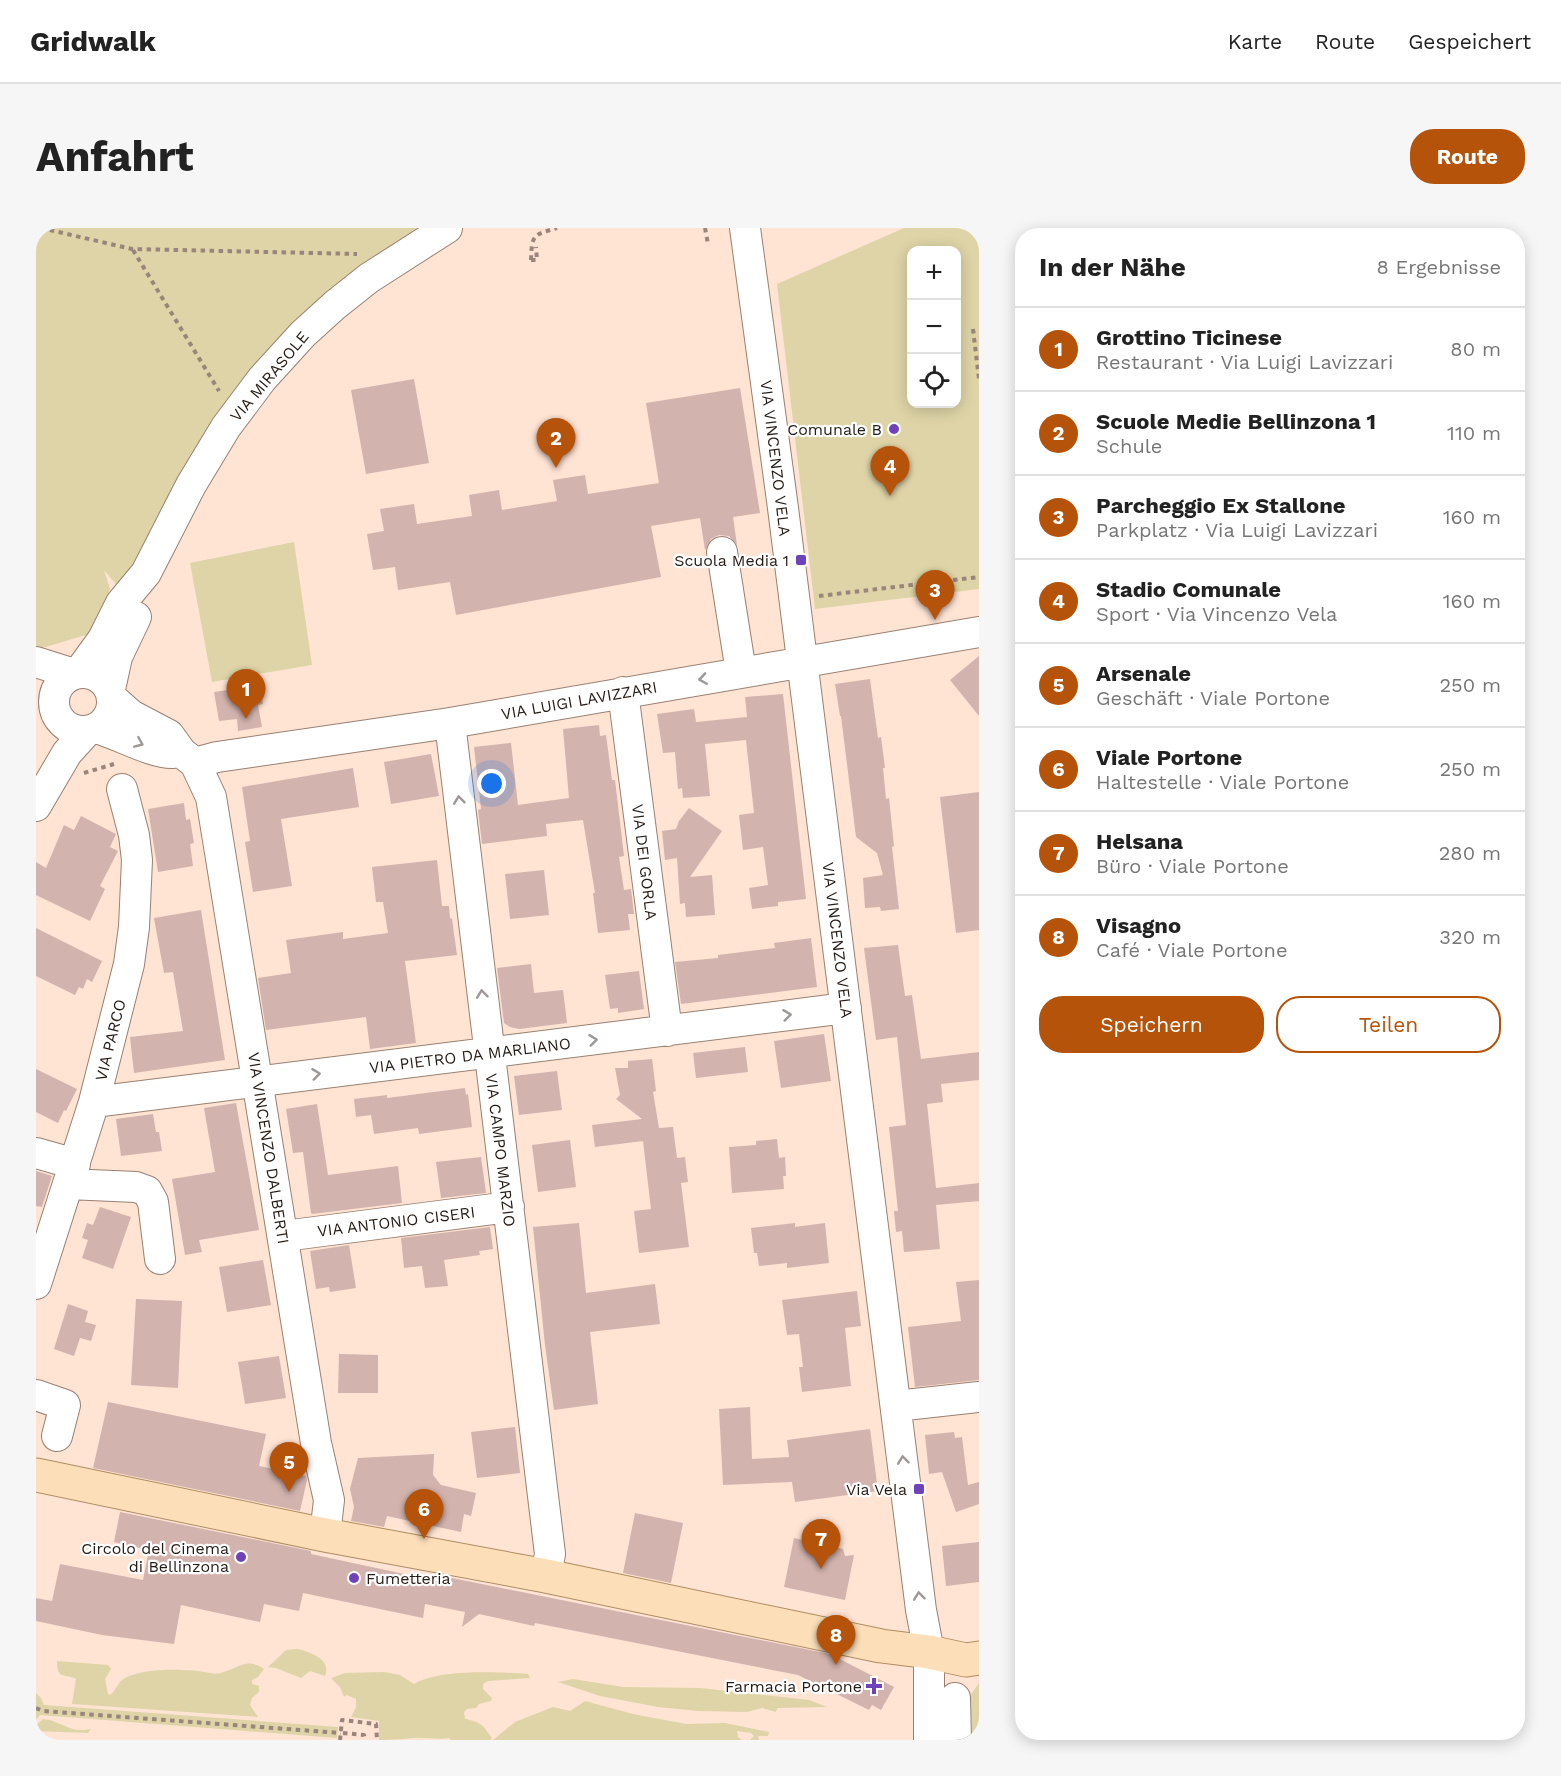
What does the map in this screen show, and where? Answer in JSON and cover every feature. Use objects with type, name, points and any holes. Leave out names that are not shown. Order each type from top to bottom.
[{"type":"main road","points":[[36,1474],[325,1535],[546,1576],[881,1646],[966,1660],[979,1658]]},
{"type":"main road","points":[[928,1652],[962,1640],[979,1638]]},
{"type":"street","name":"VIA MIRASOLE","points":[[76,673],[103,639],[121,603],[146,573],[191,485],[226,427],[262,379],[303,334],[335,305],[369,278],[447,228]]},
{"type":"street","name":"VIA VINCENZO VELA","points":[[745,228],[928,1652],[929,1740]]},
{"type":"street","points":[[722,552],[741,672]]},
{"type":"street","name":"VIA MIRASOLE","points":[[111,694],[117,657],[139,612],[146,573]]},
{"type":"street","name":"VIA LUIGI LAVIZZARI","points":[[92,730],[124,737],[163,753],[188,758],[217,757],[450,723],[979,632]]},
{"type":"street","points":[[36,662],[97,676],[105,681],[111,694],[131,715],[169,735],[188,758]]},
{"type":"street","points":[[36,785],[50,751],[49,704],[60,682],[76,673]]},
{"type":"street","name":"VIA DEI GORLA","points":[[623,692],[667,1031]]},
{"type":"street","points":[[36,806],[67,753],[109,716],[111,694]]},
{"type":"street","points":[[49,704],[71,728],[92,730]]},
{"type":"street","name":"VIA CAMPO MARZIO","points":[[450,723],[550,1554],[546,1576]]},
{"type":"street","name":"VIA VINCENZO DALBERTI","points":[[188,758],[211,797],[316,1443],[329,1500],[325,1535]]},
{"type":"street","name":"VIA PARCO","points":[[36,1284],[94,1102],[129,964],[134,927],[136,860],[134,835],[122,789]]},
{"type":"street","name":"VIA PIETRO DA MARLIANO","points":[[94,1102],[846,1008]]},
{"type":"street","points":[[36,1153],[71,1174],[147,1191],[153,1202],[160,1259]]},
{"type":"street","name":"VIA ANTONIO CISERI","points":[[284,1236],[509,1207]]},
{"type":"street","points":[[36,1395],[65,1405],[57,1437]]},
{"type":"street","points":[[896,1406],[979,1397]]},
{"type":"street","points":[[955,1698],[956,1740]]},
{"type":"path","points":[[41,228],[132,249],[357,254]]},
{"type":"path","points":[[532,228],[536,234]]},
{"type":"path","points":[[536,247],[537,260],[531,260],[531,240],[536,234],[557,228]]},
{"type":"path","points":[[705,230],[708,244]]},
{"type":"path","points":[[132,249],[219,390]]},
{"type":"path","points":[[973,329],[979,379]]},
{"type":"path","points":[[794,599],[979,577]]},
{"type":"path","points":[[36,1708],[43,1711],[364,1735],[365,1740]]},
{"type":"path","points":[[340,1740],[342,1720],[376,1724],[376,1740]]},
{"type":"shaded area","points":[[36,228],[433,228],[284,339],[125,595],[104,570],[110,589],[89,634],[39,649],[36,647]]},
{"type":"shaded area","name":"Comunale B","points":[[904,228],[979,228],[979,589],[815,609],[777,284]]},
{"type":"shaded area","points":[[294,542],[312,665],[212,682],[190,563]]},
{"type":"shaded area","points":[[297,1649],[313,1654],[323,1661],[325,1676],[310,1671],[301,1678],[268,1667],[286,1650]]},
{"type":"shaded area","points":[[57,1661],[108,1665],[111,1669],[105,1679],[110,1695],[122,1680],[142,1672],[170,1670],[218,1674],[253,1664],[264,1669],[258,1677],[252,1680],[252,1684],[259,1686],[259,1692],[252,1698],[250,1705],[258,1717],[72,1704],[76,1679],[62,1675],[58,1671]]},
{"type":"shaded area","points":[[384,1672],[400,1675],[414,1684],[438,1676],[470,1673],[528,1674],[530,1678],[488,1681],[483,1684],[483,1689],[492,1698],[491,1701],[464,1712],[465,1719],[484,1727],[492,1738],[490,1740],[418,1738],[379,1740],[379,1721],[351,1717],[356,1707],[356,1699],[347,1695],[344,1697],[340,1687],[331,1678],[345,1673]]},
{"type":"shaded area","points":[[573,1679],[623,1687],[700,1688],[746,1693],[809,1700],[827,1707],[777,1708],[776,1712],[762,1708],[747,1712],[658,1707],[600,1696],[558,1682]]},
{"type":"shaded area","points":[[979,1683],[979,1740],[964,1740],[965,1703]]},
{"type":"shaded area","points":[[36,1693],[44,1705],[338,1727],[337,1738],[40,1715],[36,1720]]},
{"type":"shaded area","points":[[585,1701],[633,1714],[686,1724],[725,1723],[769,1732],[768,1736],[758,1736],[759,1740],[750,1740],[754,1736],[751,1733],[737,1731],[738,1737],[742,1740],[493,1740],[515,1722],[553,1707],[570,1711]]},
{"type":"shaded area","points":[[43,1719],[77,1730],[91,1729],[88,1733],[36,1731],[36,1725]]},
{"type":"building","points":[[414,379],[429,463],[366,474],[351,390]]},
{"type":"building","points":[[740,388],[760,513],[733,517],[737,545],[729,536],[719,535],[711,539],[705,550],[700,518],[651,526],[661,577],[456,615],[450,582],[398,590],[395,567],[373,570],[367,534],[384,531],[380,509],[414,504],[417,524],[472,516],[469,495],[499,490],[502,510],[557,501],[553,480],[585,475],[588,494],[659,483],[646,403]]},
{"type":"building","points":[[979,656],[979,716],[950,680]]},
{"type":"building","points":[[259,678],[263,704],[258,705],[262,727],[238,731],[237,719],[219,721],[214,692],[242,688],[241,680]]},
{"type":"building","points":[[870,679],[878,738],[881,737],[886,799],[889,798],[899,909],[881,911],[880,907],[865,908],[863,878],[883,875],[877,853],[856,837],[835,684]]},
{"type":"building","points":[[783,694],[806,899],[778,902],[778,906],[752,909],[749,888],[768,885],[763,847],[743,850],[739,815],[754,813],[746,740],[705,744],[710,796],[683,798],[682,788],[678,789],[675,752],[663,753],[657,714],[694,709],[696,722],[747,717],[745,697]]},
{"type":"building","points":[[599,725],[600,736],[606,735],[612,780],[615,780],[624,856],[619,857],[624,890],[631,889],[634,914],[628,914],[630,930],[598,933],[593,893],[595,893],[583,820],[546,824],[547,836],[482,844],[478,810],[481,809],[474,747],[511,743],[518,805],[569,798],[563,729]]},
{"type":"building","points":[[431,754],[439,796],[391,804],[384,762]]},
{"type":"building","points":[[353,768],[359,807],[281,819],[292,886],[253,892],[245,842],[250,841],[242,787]]},
{"type":"building","points":[[979,792],[979,930],[956,933],[940,797]]},
{"type":"building","points":[[184,803],[186,820],[190,819],[194,843],[190,844],[193,866],[158,872],[148,809]]},
{"type":"building","points":[[689,808],[722,831],[690,877],[712,875],[715,915],[686,917],[685,903],[680,904],[677,858],[665,860],[662,831],[676,829]]},
{"type":"building","points":[[81,816],[116,834],[110,847],[118,851],[100,886],[105,889],[90,921],[36,895],[36,862],[46,868],[64,825],[74,830]]},
{"type":"building","points":[[437,860],[442,906],[449,906],[457,955],[405,961],[416,1043],[370,1049],[366,1017],[266,1030],[258,978],[291,973],[286,940],[343,932],[343,939],[388,933],[383,902],[376,902],[372,867]]},
{"type":"building","points":[[544,870],[549,915],[510,919],[505,874]]},
{"type":"building","points":[[201,910],[225,1060],[134,1073],[130,1037],[183,1031],[173,972],[164,973],[154,918]]},
{"type":"building","points":[[36,928],[102,961],[92,982],[87,979],[83,989],[79,987],[75,995],[36,976]]},
{"type":"building","points":[[811,938],[817,987],[681,1004],[675,962],[718,958],[718,955],[775,948],[774,943]]},
{"type":"building","points":[[898,945],[905,996],[912,995],[921,1059],[979,1052],[979,1080],[941,1084],[943,1102],[927,1104],[936,1188],[979,1183],[979,1201],[936,1205],[940,1249],[904,1252],[902,1231],[896,1232],[894,1211],[898,1211],[889,1127],[906,1125],[897,1037],[876,1040],[864,948]]},
{"type":"building","points":[[531,964],[534,993],[563,990],[567,1023],[519,1029],[504,1023],[497,968]]},
{"type":"building","points":[[639,971],[644,1009],[618,1013],[618,1008],[610,1009],[605,975]]},
{"type":"building","points":[[824,1034],[831,1081],[781,1088],[774,1041]]},
{"type":"building","points":[[745,1047],[748,1072],[696,1078],[693,1053]]},
{"type":"building","points":[[652,1059],[656,1091],[653,1092],[659,1128],[673,1127],[677,1158],[685,1157],[688,1182],[681,1183],[689,1247],[639,1253],[634,1211],[651,1209],[643,1141],[595,1147],[592,1125],[642,1119],[616,1099],[620,1095],[615,1068],[628,1068],[628,1061]]},
{"type":"building","points":[[36,1069],[77,1089],[58,1123],[36,1112]]},
{"type":"building","points":[[557,1071],[562,1110],[519,1115],[514,1076]]},
{"type":"building","points":[[465,1088],[466,1095],[468,1094],[472,1127],[419,1134],[418,1128],[374,1134],[371,1115],[356,1117],[354,1099],[387,1095],[387,1098]]},
{"type":"building","points":[[236,1103],[259,1230],[199,1240],[202,1252],[185,1255],[172,1179],[215,1172],[204,1108]]},
{"type":"building","points":[[317,1104],[328,1175],[398,1166],[402,1203],[311,1213],[303,1152],[293,1153],[286,1109]]},
{"type":"building","points":[[153,1114],[162,1151],[121,1156],[116,1119]]},
{"type":"building","points":[[777,1139],[779,1158],[785,1157],[784,1189],[732,1193],[729,1147],[756,1145],[756,1141]]},
{"type":"building","points":[[570,1140],[576,1187],[538,1192],[532,1145]]},
{"type":"building","points":[[481,1157],[486,1193],[441,1198],[436,1162]]},
{"type":"building","points":[[36,1171],[52,1176],[42,1207],[36,1206]]},
{"type":"building","points":[[100,1207],[131,1217],[113,1269],[82,1258],[88,1240],[82,1238],[87,1223],[93,1225]]},
{"type":"building","points":[[579,1223],[586,1293],[655,1284],[660,1324],[590,1332],[598,1404],[554,1410],[533,1227]]},
{"type":"building","points":[[795,1223],[795,1227],[825,1223],[829,1263],[787,1268],[787,1263],[759,1266],[757,1253],[754,1253],[751,1228]]},
{"type":"building","points":[[490,1227],[493,1249],[479,1251],[480,1255],[444,1260],[448,1286],[425,1288],[422,1266],[404,1268],[401,1238]]},
{"type":"building","points":[[349,1245],[356,1288],[330,1292],[329,1287],[316,1289],[310,1251]]},
{"type":"building","points":[[263,1260],[271,1305],[227,1312],[219,1267]]},
{"type":"building","points":[[979,1280],[979,1380],[915,1387],[908,1327],[961,1321],[956,1282]]},
{"type":"building","points":[[857,1291],[861,1326],[845,1328],[851,1386],[802,1392],[799,1367],[803,1367],[799,1334],[787,1335],[782,1300]]},
{"type":"building","points":[[136,1299],[182,1301],[178,1388],[131,1385]]},
{"type":"building","points":[[68,1304],[88,1311],[85,1322],[96,1325],[91,1341],[80,1338],[74,1356],[54,1349]]},
{"type":"building","points":[[339,1354],[378,1355],[378,1393],[338,1393]]},
{"type":"building","points":[[279,1356],[286,1398],[245,1404],[238,1362]]},
{"type":"building","points":[[108,1402],[266,1434],[259,1466],[306,1476],[300,1511],[93,1468]]},
{"type":"building","points":[[750,1407],[752,1459],[789,1457],[787,1440],[870,1429],[878,1491],[795,1502],[792,1482],[723,1485],[719,1409]]},
{"type":"building","points":[[515,1427],[520,1473],[477,1478],[471,1432]]},
{"type":"building","points":[[954,1432],[955,1438],[962,1437],[968,1485],[979,1482],[979,1504],[956,1512],[942,1472],[929,1474],[925,1435]]},
{"type":"building","points":[[434,1454],[433,1475],[441,1485],[476,1493],[471,1516],[464,1514],[461,1532],[387,1516],[384,1527],[351,1521],[354,1507],[350,1489],[358,1458]]},
{"type":"building","points":[[120,1512],[311,1551],[311,1554],[446,1583],[447,1577],[830,1654],[894,1687],[881,1710],[872,1705],[869,1710],[798,1675],[479,1614],[462,1627],[465,1612],[425,1604],[423,1618],[303,1593],[299,1611],[264,1604],[260,1622],[181,1605],[174,1644],[102,1635],[36,1621],[36,1598],[52,1601],[60,1564],[143,1580],[149,1550],[114,1542]]},
{"type":"building","points":[[635,1513],[683,1523],[671,1583],[623,1573]]},
{"type":"building","points":[[794,1538],[843,1549],[845,1556],[854,1555],[845,1600],[784,1587]]},
{"type":"building","points":[[979,1542],[979,1582],[946,1586],[942,1546]]},
{"type":"place","name":"Comunale B","points":[[894,429]]},
{"type":"place","name":"Scuole Medie Bellinzona 1","points":[[556,468]]},
{"type":"place","name":"Stadio Comunale","points":[[890,496]]},
{"type":"place","name":"Scuola Media 1","points":[[801,560]]},
{"type":"place","name":"Parcheggio Ex Stallone","points":[[935,620]]},
{"type":"place","name":"Grottino Ticinese","points":[[246,719]]},
{"type":"place","name":"Via Vela","points":[[919,1489]]},
{"type":"place","name":"Arsenale","points":[[289,1492]]},
{"type":"place","name":"Viale Portone","points":[[424,1539]]},
{"type":"place","name":"Circolo del Cinema di Bellinzona","points":[[241,1557]]},
{"type":"place","name":"Helsana","points":[[821,1569]]},
{"type":"place","name":"Fumetteria","points":[[354,1578]]},
{"type":"place","name":"Visagno","points":[[836,1665]]},
{"type":"place","name":"Farmacia Portone","points":[[874,1686]]}]
